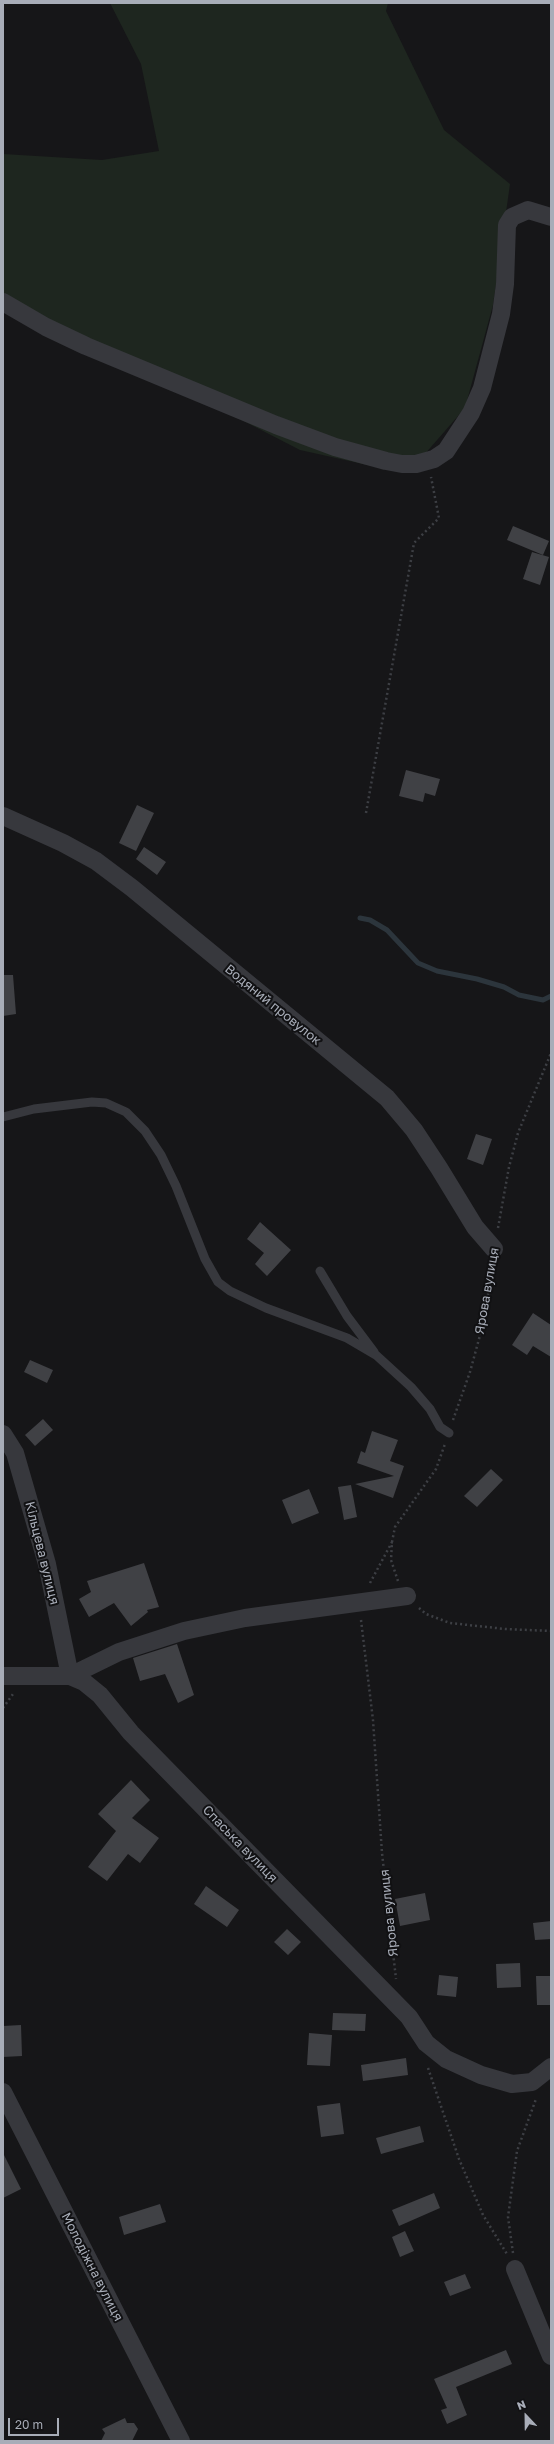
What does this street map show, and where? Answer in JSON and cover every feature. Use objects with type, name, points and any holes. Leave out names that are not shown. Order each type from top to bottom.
[{"type":"street","points":[[3,302],[46,327],[86,346],[335,447],[402,464],[428,461],[446,451],[458,435],[471,413],[482,388],[501,314],[505,284],[507,225],[512,217],[528,210],[551,217]]},
{"type":"street","name":"Водяний провулок","points":[[3,816],[63,842],[96,861],[132,888],[218,961],[360,1074],[387,1098],[414,1130],[475,1227],[494,1249]]},
{"type":"street","name":"Кільцева вулиця","points":[[3,1434],[15,1453],[47,1564],[70,1676]]},
{"type":"street","name":"Спаська вулиця","points":[[70,1676],[119,1652],[184,1631],[245,1618],[407,1596]]},
{"type":"street","name":"Спаська вулиця","points":[[3,1676],[70,1676],[84,1682],[100,1695],[131,1733],[409,2016],[426,2043],[446,2059],[482,2075],[512,2084],[532,2082],[551,2067]]},
{"type":"street","name":"Молодіжна вулиця","points":[[3,2092],[181,2441]]},
{"type":"street","points":[[515,2269],[551,2356]]},
{"type":"lane","points":[[3,1117],[34,1109],[92,1102],[106,1103],[126,1112],[145,1131],[161,1155],[176,1186],[205,1258],[218,1282],[230,1291],[252,1302],[347,1338],[376,1355]]},
{"type":"lane","points":[[320,1271],[347,1316],[376,1355],[411,1387],[430,1409],[440,1427],[449,1433]]},
{"type":"path","points":[[366,813],[414,543],[439,518],[428,461]]},
{"type":"path","name":"Ярова вулиця","points":[[551,1053],[518,1133],[509,1167],[494,1249],[485,1317],[470,1372],[436,1469],[395,1527],[392,1542],[392,1560],[396,1576],[407,1596],[426,1614],[450,1623],[505,1629],[551,1631]]},
{"type":"path","name":"Ярова вулиця","points":[[392,1542],[359,1603],[373,1720],[382,1853],[396,1982]]},
{"type":"path","points":[[426,2061],[460,2159],[483,2215],[515,2269]]},
{"type":"path","points":[[515,2269],[508,2218],[517,2151],[525,2126],[539,2094]]},
{"type":"shaded area","points":[[110,3],[388,3],[386,11],[444,130],[510,184],[493,305],[465,408],[424,455],[381,468],[300,450],[3,297],[3,154],[102,160],[159,151],[141,64]]},
{"type":"building","points":[[513,526],[549,541],[543,555],[507,540]]},
{"type":"building","points":[[532,552],[549,557],[540,585],[523,579]]},
{"type":"building","points":[[406,770],[440,779],[435,796],[425,793],[423,802],[399,796]]},
{"type":"building","points":[[137,805],[154,813],[136,851],[119,843]]},
{"type":"building","points":[[144,847],[166,862],[157,875],[136,859]]},
{"type":"building","points":[[3,975],[13,975],[16,1014],[3,1016]]},
{"type":"building","points":[[476,1134],[492,1139],[483,1165],[467,1159]]},
{"type":"building","points":[[260,1222],[291,1250],[267,1276],[255,1264],[264,1253],[247,1239]]},
{"type":"building","points":[[533,1313],[551,1325],[551,1357],[533,1346],[527,1355],[512,1345]]},
{"type":"building","points":[[30,1360],[53,1370],[47,1383],[24,1372]]},
{"type":"building","points":[[43,1419],[53,1430],[35,1446],[25,1435]]},
{"type":"building","points":[[372,1431],[398,1440],[390,1461],[404,1466],[393,1498],[355,1484],[394,1476],[357,1463],[361,1451],[365,1453]]},
{"type":"building","points":[[491,1469],[503,1480],[477,1507],[464,1496]]},
{"type":"building","points":[[351,1485],[357,1517],[344,1520],[338,1487]]},
{"type":"building","points":[[309,1489],[319,1513],[292,1524],[282,1500]]},
{"type":"building","points":[[144,1563],[159,1607],[147,1610],[148,1612],[131,1626],[114,1603],[89,1617],[79,1599],[91,1592],[87,1581]]},
{"type":"building","points":[[177,1644],[194,1695],[178,1703],[165,1674],[140,1681],[133,1658]]},
{"type":"building","points":[[131,1780],[150,1800],[132,1818],[159,1838],[140,1863],[128,1854],[107,1881],[88,1867],[116,1831],[98,1814]]},
{"type":"building","points":[[206,1886],[239,1910],[227,1927],[194,1904]]},
{"type":"building","points":[[425,1893],[430,1920],[400,1926],[395,1899]]},
{"type":"building","points":[[551,1921],[551,1939],[535,1940],[533,1923]]},
{"type":"building","points":[[287,1929],[301,1942],[288,1955],[274,1942]]},
{"type":"building","points":[[520,1963],[521,1987],[497,1988],[496,1964]]},
{"type":"building","points":[[439,1975],[458,1977],[456,1997],[437,1995]]},
{"type":"building","points":[[536,1976],[551,1976],[551,2005],[537,2005]]},
{"type":"building","points":[[333,2013],[366,2014],[365,2031],[332,2030]]},
{"type":"building","points":[[21,2025],[22,2056],[3,2057],[3,2026]]},
{"type":"building","points":[[309,2033],[332,2035],[330,2066],[307,2065]]},
{"type":"building","points":[[406,2058],[408,2075],[363,2081],[361,2065]]},
{"type":"building","points":[[340,2103],[344,2134],[321,2137],[317,2106]]},
{"type":"building","points":[[420,2126],[424,2142],[381,2154],[376,2138]]},
{"type":"building","points":[[3,2153],[21,2189],[3,2198]]},
{"type":"building","points":[[434,2193],[440,2208],[399,2226],[392,2210]]},
{"type":"building","points":[[160,2204],[166,2222],[124,2235],[119,2217]]},
{"type":"building","points":[[405,2231],[414,2251],[400,2257],[392,2237]]},
{"type":"building","points":[[465,2274],[471,2288],[450,2296],[444,2282]]},
{"type":"building","points":[[506,2350],[512,2364],[456,2387],[467,2415],[447,2424],[441,2410],[447,2408],[434,2379]]},
{"type":"building","points":[[125,2418],[127,2423],[134,2423],[138,2429],[132,2441],[101,2441],[105,2433],[102,2429]]},
{"type":"waterway","points":[[360,918],[370,920],[387,930],[418,963],[437,971],[477,979],[504,987],[519,995],[543,1000],[551,996]]}]
